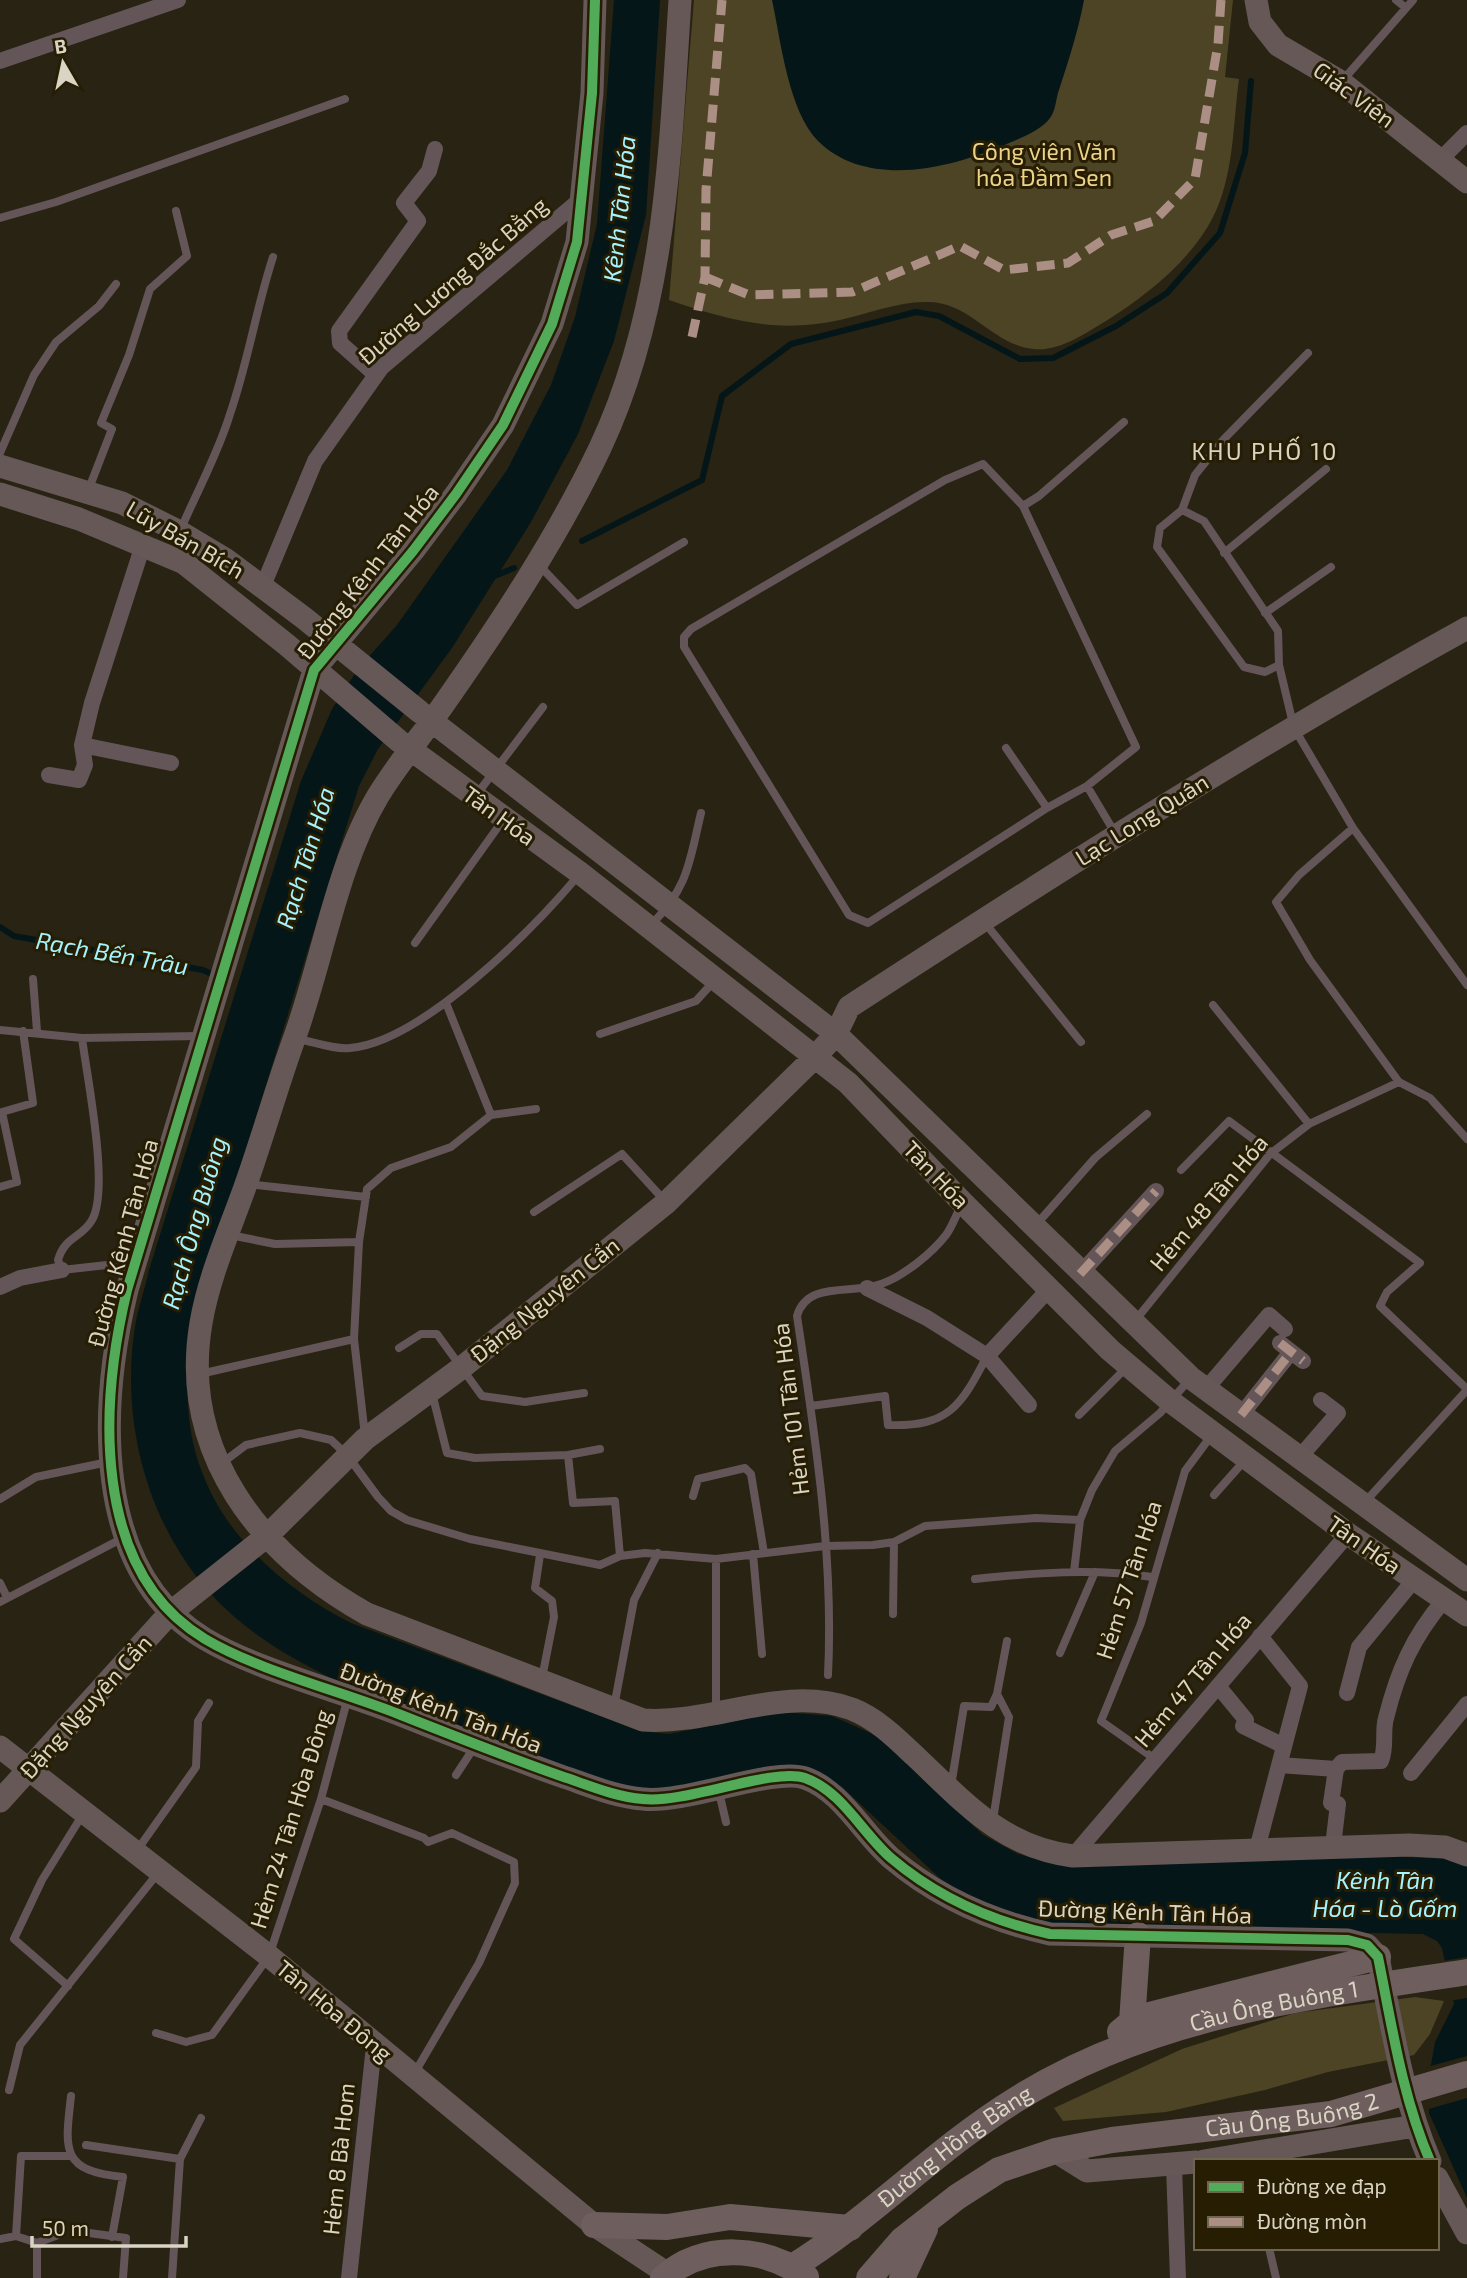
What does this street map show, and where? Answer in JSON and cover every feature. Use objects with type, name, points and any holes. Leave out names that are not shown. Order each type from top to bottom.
[{"type":"main road","points":[[1129,2033],[1138,1935]]},
{"type":"main road","points":[[1129,2033],[1162,2011],[1378,1957]]},
{"type":"main road","name":"Cầu Ông Buông 1","points":[[1129,2033],[1313,1996],[1467,1972]]},
{"type":"main road","name":"Đường Hồng Bàng","points":[[800,2272],[968,2132],[1018,2098],[1070,2070],[1129,2033]]},
{"type":"main road","name":"Cầu Ông Buông 2","points":[[1112,2140],[1331,2114],[1467,2074]]},
{"type":"main road","name":"Đường Hồng Bàng","points":[[869,2278],[902,2240],[999,2170],[1055,2151],[1112,2140]]},
{"type":"main road","points":[[902,2278],[914,2249],[936,2214]]},
{"type":"main road","points":[[594,2225],[667,2227],[730,2217],[850,2228]]},
{"type":"main road","points":[[665,2276],[697,2258],[729,2252],[762,2255],[800,2272]]},
{"type":"street","points":[[0,61],[178,0]]},
{"type":"street","name":"Đường Kênh Tân Hóa","points":[[594,0],[592,93],[577,242],[552,324],[503,425],[321,676],[226,961],[135,1261],[118,1329],[112,1367],[111,1461],[125,1537],[150,1590],[170,1613],[203,1638],[232,1653],[348,1694],[475,1746],[631,1797],[670,1799],[789,1776],[804,1777],[842,1804],[891,1858],[948,1898],[984,1915],[1050,1934],[1348,1940],[1367,1945],[1378,1957]]},
{"type":"street","points":[[680,0],[668,174],[656,274],[626,382],[604,436],[536,562],[405,745],[355,844],[295,1038],[212,1277],[201,1325],[197,1374],[203,1418],[219,1465],[233,1494],[267,1536],[325,1590],[367,1614],[643,1720],[672,1722],[786,1701],[818,1701],[844,1707],[889,1731],[992,1827],[1023,1844],[1073,1856],[1409,1844],[1445,1847],[1467,1855]]},
{"type":"street","name":"Giác Viên","points":[[1256,0],[1260,22],[1271,39],[1341,82],[1467,182]]},
{"type":"street","points":[[1440,160],[1467,133]]},
{"type":"street","points":[[376,376],[340,343],[339,331],[418,221],[404,204],[429,171],[436,149]]},
{"type":"street","name":"Đường Lương Đắc Bằng","points":[[263,586],[315,461],[376,376],[581,199]]},
{"type":"street","name":"Lũy Bán Bích","points":[[0,466],[122,503],[180,532],[263,586],[426,716]]},
{"type":"street","name":"Lũy Bán Bích","points":[[0,494],[79,519],[184,563],[287,645],[405,745]]},
{"type":"street","points":[[49,775],[79,779],[85,765],[82,745],[144,545]]},
{"type":"street","name":"Lạc Long Quân","points":[[816,1056],[836,1034],[849,1007],[1116,835],[1350,692],[1467,628]]},
{"type":"street","name":"Tân Hóa","points":[[426,716],[672,904],[836,1034],[1080,1274],[1199,1384],[1467,1580]]},
{"type":"street","points":[[82,745],[171,763]]},
{"type":"street","name":"Tân Hóa","points":[[405,745],[503,820],[580,873],[848,1083],[962,1203],[1049,1289],[1128,1366],[1170,1401],[1348,1534],[1467,1615]]},
{"type":"street","name":"Đặng Nguyên Cẩn","points":[[0,1801],[170,1613],[267,1536],[365,1439],[460,1369],[666,1203],[816,1056]]},
{"type":"street","points":[[1080,1274],[1156,1191]]},
{"type":"street","points":[[0,1287],[20,1278],[62,1270]]},
{"type":"street","points":[[867,1288],[927,1318],[987,1356],[1029,1405]]},
{"type":"street","points":[[987,1356],[1049,1289]]},
{"type":"street","points":[[1199,1384],[1269,1315],[1290,1346],[1241,1415]]},
{"type":"street","points":[[1299,1458],[1338,1413],[1321,1400]]},
{"type":"street","name":"Hẻm 47 Tân Hóa","points":[[1073,1856],[1348,1534]]},
{"type":"street","points":[[1347,1693],[1359,1647],[1414,1580]]},
{"type":"street","points":[[1333,1846],[1338,1804],[1331,1803],[1336,1769],[1342,1762],[1381,1761],[1386,1749],[1384,1721],[1398,1677],[1419,1629],[1444,1600]]},
{"type":"street","points":[[1257,1849],[1300,1686],[1261,1636]]},
{"type":"street","points":[[1218,1686],[1247,1720],[1243,1726],[1284,1745]]},
{"type":"street","points":[[1411,1773],[1467,1704]]},
{"type":"street","name":"Tân Hòa Đông","points":[[0,1747],[269,1956],[374,2046],[594,2225],[665,2276]]},
{"type":"street","points":[[1279,1765],[1336,1769]]},
{"type":"street","points":[[1378,1957],[1415,2126],[1429,2159]]},
{"type":"street","name":"Hẻm 8 Bà Hom","points":[[349,2278],[374,2046]]},
{"type":"street","points":[[1226,2159],[1415,2126]]},
{"type":"street","points":[[1055,2151],[1087,2171],[1185,2164],[1178,2278]]},
{"type":"street","points":[[1439,2182],[1467,2233]]},
{"type":"lane","points":[[1396,0],[1406,8]]},
{"type":"lane","points":[[1341,82],[1413,0]]},
{"type":"lane","points":[[0,218],[56,202],[345,99]]},
{"type":"lane","points":[[87,492],[112,429],[101,424],[129,355],[150,289],[187,256],[176,211]]},
{"type":"lane","points":[[180,532],[229,418],[253,339],[257,304],[273,257]]},
{"type":"lane","points":[[0,453],[34,375],[56,342],[99,306],[116,284]]},
{"type":"lane","points":[[1279,665],[1265,672],[1244,667],[1157,547],[1160,527],[1182,510],[1195,475],[1224,439],[1308,353]]},
{"type":"lane","points":[[1023,506],[1039,496],[1124,422]]},
{"type":"lane","points":[[983,464],[1023,506],[1136,747],[1087,786],[1047,808],[868,923],[849,915],[684,647],[684,640],[691,629],[945,480],[983,464]]},
{"type":"lane","points":[[1224,552],[1326,469]]},
{"type":"lane","points":[[1182,510],[1204,521],[1278,631],[1279,665],[1294,728],[1353,828],[1467,985]]},
{"type":"lane","points":[[536,562],[577,605],[684,542]]},
{"type":"lane","points":[[1265,613],[1331,567]]},
{"type":"lane","points":[[474,798],[543,707]]},
{"type":"lane","points":[[1006,748],[1047,808]]},
{"type":"lane","points":[[1087,786],[1116,835]]},
{"type":"lane","points":[[649,927],[672,904],[688,873],[701,813]]},
{"type":"lane","points":[[415,943],[503,820]]},
{"type":"lane","points":[[1353,828],[1299,874],[1276,902],[1310,960],[1399,1082],[1430,1098],[1467,1139]]},
{"type":"lane","points":[[295,1038],[349,1048],[391,1037],[446,1003],[558,899],[580,873]]},
{"type":"lane","points":[[983,920],[1081,1042]]},
{"type":"lane","points":[[600,1034],[696,1002],[717,978]]},
{"type":"lane","points":[[33,979],[37,1031]]},
{"type":"lane","points":[[446,1003],[491,1115]]},
{"type":"lane","points":[[1213,1004],[1309,1124]]},
{"type":"lane","points":[[0,1030],[37,1031],[53,1036],[82,1038],[204,1036]]},
{"type":"lane","points":[[0,1187],[17,1182],[2,1112],[33,1103],[23,1031]]},
{"type":"lane","points":[[82,1038],[101,1192],[92,1221],[62,1246],[58,1260],[62,1270],[135,1261]]},
{"type":"lane","name":"Hẻm 48 Tân Hóa","points":[[1132,1324],[1270,1154],[1309,1124],[1399,1082]]},
{"type":"lane","points":[[365,1439],[354,1339],[359,1242],[367,1189],[391,1168],[451,1147],[491,1115],[536,1109]]},
{"type":"lane","points":[[1034,1229],[1096,1158],[1147,1114]]},
{"type":"lane","points":[[1181,1170],[1229,1121],[1420,1263],[1387,1292],[1380,1306],[1467,1389],[1363,1504]]},
{"type":"lane","points":[[534,1212],[622,1154],[666,1203]]},
{"type":"lane","points":[[246,1184],[366,1197]]},
{"type":"lane","name":"Hẻm 101 Tân Hóa","points":[[828,1675],[831,1623],[825,1546],[811,1406],[797,1316],[801,1303],[810,1294],[883,1284],[914,1264],[946,1234],[962,1203]]},
{"type":"lane","points":[[228,1235],[275,1244],[359,1242]]},
{"type":"lane","points":[[399,1348],[421,1334],[437,1334],[482,1396],[525,1402],[584,1393]]},
{"type":"lane","points":[[197,1374],[354,1339]]},
{"type":"lane","points":[[811,1406],[885,1396],[888,1425],[916,1426],[941,1419],[958,1406],[987,1356]]},
{"type":"lane","points":[[1079,1415],[1128,1366]]},
{"type":"lane","points":[[1074,1572],[1080,1520],[1092,1490],[1115,1451],[1170,1401],[1199,1384]]},
{"type":"lane","points":[[431,1390],[447,1453],[475,1458],[568,1455],[600,1449]]},
{"type":"lane","points":[[219,1465],[246,1445],[300,1433],[331,1440],[347,1455],[391,1511],[407,1520],[470,1539],[600,1565],[620,1556],[658,1553],[716,1559],[825,1546],[894,1542],[925,1526],[1036,1518],[1080,1520]]},
{"type":"lane","name":"Hẻm 57 Tân Hóa","points":[[1155,1759],[1101,1721],[1141,1623],[1152,1577],[1185,1471],[1213,1434]]},
{"type":"lane","points":[[568,1455],[573,1503],[615,1502],[620,1556]]},
{"type":"lane","points":[[1214,1495],[1246,1460]]},
{"type":"lane","points":[[0,1499],[36,1477],[111,1461]]},
{"type":"lane","name":"Hẻm 101 Tân Hóa","points":[[693,1496],[698,1479],[745,1468],[751,1474],[764,1553]]},
{"type":"lane","points":[[0,1583],[4,1600],[125,1537]]},
{"type":"lane","points":[[893,1614],[896,1576],[894,1542]]},
{"type":"lane","points":[[614,1710],[634,1600],[658,1553]]},
{"type":"lane","points":[[540,1555],[535,1588],[552,1601],[554,1617],[541,1683]]},
{"type":"lane","points":[[753,1555],[762,1654]]},
{"type":"lane","points":[[716,1559],[716,1714]]},
{"type":"lane","points":[[975,1579],[1074,1572],[1152,1577]]},
{"type":"lane","points":[[1060,1653],[1095,1572]]},
{"type":"lane","points":[[950,1789],[964,1706],[991,1707],[997,1694],[1007,1641]]},
{"type":"lane","name":"Hẻm 24 Tân Hòa Đông","points":[[156,2033],[186,2042],[212,2035],[269,1956],[321,1799],[348,1694]]},
{"type":"lane","points":[[992,1827],[1009,1717],[997,1694]]},
{"type":"lane","points":[[136,1852],[196,1767],[198,1721],[209,1703]]},
{"type":"lane","points":[[456,1775],[475,1746]]},
{"type":"lane","points":[[718,1789],[726,1822]]},
{"type":"lane","points":[[321,1799],[424,1838],[428,1842],[452,1833],[514,1862],[515,1883],[479,1964],[412,2077]]},
{"type":"lane","points":[[68,1986],[14,1939],[42,1880],[84,1812]]},
{"type":"lane","points":[[9,2090],[20,2045],[160,1871]]},
{"type":"lane","points":[[71,2096],[66,2143],[70,2156],[93,2174],[123,2177],[112,2237]]},
{"type":"lane","points":[[172,2278],[180,2159],[201,2118]]},
{"type":"lane","points":[[86,2145],[180,2159]]},
{"type":"lane","points":[[16,2236],[21,2157],[70,2156]]},
{"type":"lane","points":[[82,2232],[126,2238],[123,2278]]},
{"type":"lane","points":[[0,2239],[16,2236],[37,2243],[58,2235]]},
{"type":"lane","points":[[37,2243],[37,2278]]},
{"type":"lane","points":[[1269,2250],[1276,2278]]},
{"type":"green space","name":"Công viên Văn hóa Đầm Sen","points":[[694,0],[1233,0],[1225,77],[1239,79],[1231,152],[1222,195],[1203,234],[1175,268],[1141,297],[1106,321],[1071,341],[1052,348],[1033,349],[1019,346],[957,309],[928,302],[795,326],[732,319],[669,300]]},
{"type":"green space","points":[[1415,1997],[1444,2001],[1430,2034],[1414,2055],[1328,2072],[1265,2090],[1166,2112],[1063,2121],[1054,2108],[1182,2049],[1295,2013]]},
{"type":"water","name":"Kênh Tân Hóa - Lò Gốm","points":[[614,0],[660,0],[646,215],[614,341],[578,434],[531,522],[452,648],[378,749],[359,786],[218,1233],[195,1320],[190,1349],[189,1414],[192,1438],[202,1472],[227,1520],[262,1561],[305,1595],[351,1623],[640,1731],[669,1734],[781,1712],[832,1716],[877,1736],[983,1835],[1018,1854],[1057,1864],[1386,1856],[1449,1859],[1467,1866],[1467,2198],[1429,2113],[1429,2076],[1435,2042],[1454,2004],[1442,1948],[1437,1941],[1423,1934],[1069,1927],[992,1910],[944,1882],[841,1786],[815,1774],[675,1795],[612,1786],[329,1677],[274,1646],[243,1624],[213,1596],[187,1564],[166,1528],[150,1490],[132,1409],[131,1368],[136,1320],[149,1270],[301,781],[332,709],[358,669],[397,625],[507,470],[551,385],[575,317],[597,224]]},
{"type":"water","points":[[772,0],[1084,0],[1054,109],[1042,126],[1014,141],[962,160],[911,170],[885,170],[861,166],[838,156],[818,141],[808,128],[799,112],[787,74]]},
{"type":"pier","points":[[1467,1957],[1467,1998],[1450,2001],[1442,1961]]},
{"type":"pier","points":[[1467,2056],[1467,2098],[1425,2110],[1427,2067]]},
{"type":"waterway","points":[[582,541],[702,480],[722,396],[791,344],[916,312],[939,316],[1020,359],[1053,358],[1116,326],[1167,293],[1220,233],[1245,153],[1251,81]]},
{"type":"waterway","points":[[492,577],[514,568]]},
{"type":"waterway","name":"Rạch Bến Trâu","points":[[0,927],[14,936],[203,970],[216,976]]},
{"type":"marked path","points":[[692,337],[705,277],[706,190],[722,0]]},
{"type":"marked path","points":[[705,277],[749,295],[852,292],[960,246],[1004,270],[1068,263],[1111,235],[1154,221],[1195,179],[1218,44],[1221,0]]},
{"type":"marked path","points":[[1080,1274],[1156,1191]]},
{"type":"marked path","points":[[1280,1343],[1303,1361]]},
{"type":"marked path","points":[[1241,1415],[1291,1352]]},
{"type":"cycle path","points":[[595,0],[592,93],[577,242],[552,324],[503,425],[456,494],[413,551],[314,670],[127,1290],[112,1382],[109,1432],[113,1481],[123,1528],[140,1571],[168,1609],[205,1639],[275,1671],[378,1706],[602,1790],[633,1798],[661,1799],[772,1777],[805,1778],[830,1793],[891,1858],[927,1885],[986,1915],[1050,1934],[1348,1940],[1367,1945],[1378,1957],[1405,2086],[1429,2159]]},
{"type":"district","name":"KHU PHỐ 10","points":[[1265,452]]},
{"type":"water label","name":"Kênh Tân Hóa","points":[[620,209]]},
{"type":"water label","name":"Rạch Tân Hóa","points":[[306,858]]},
{"type":"water label","name":"Rạch Ông Buông","points":[[195,1223]]}]
